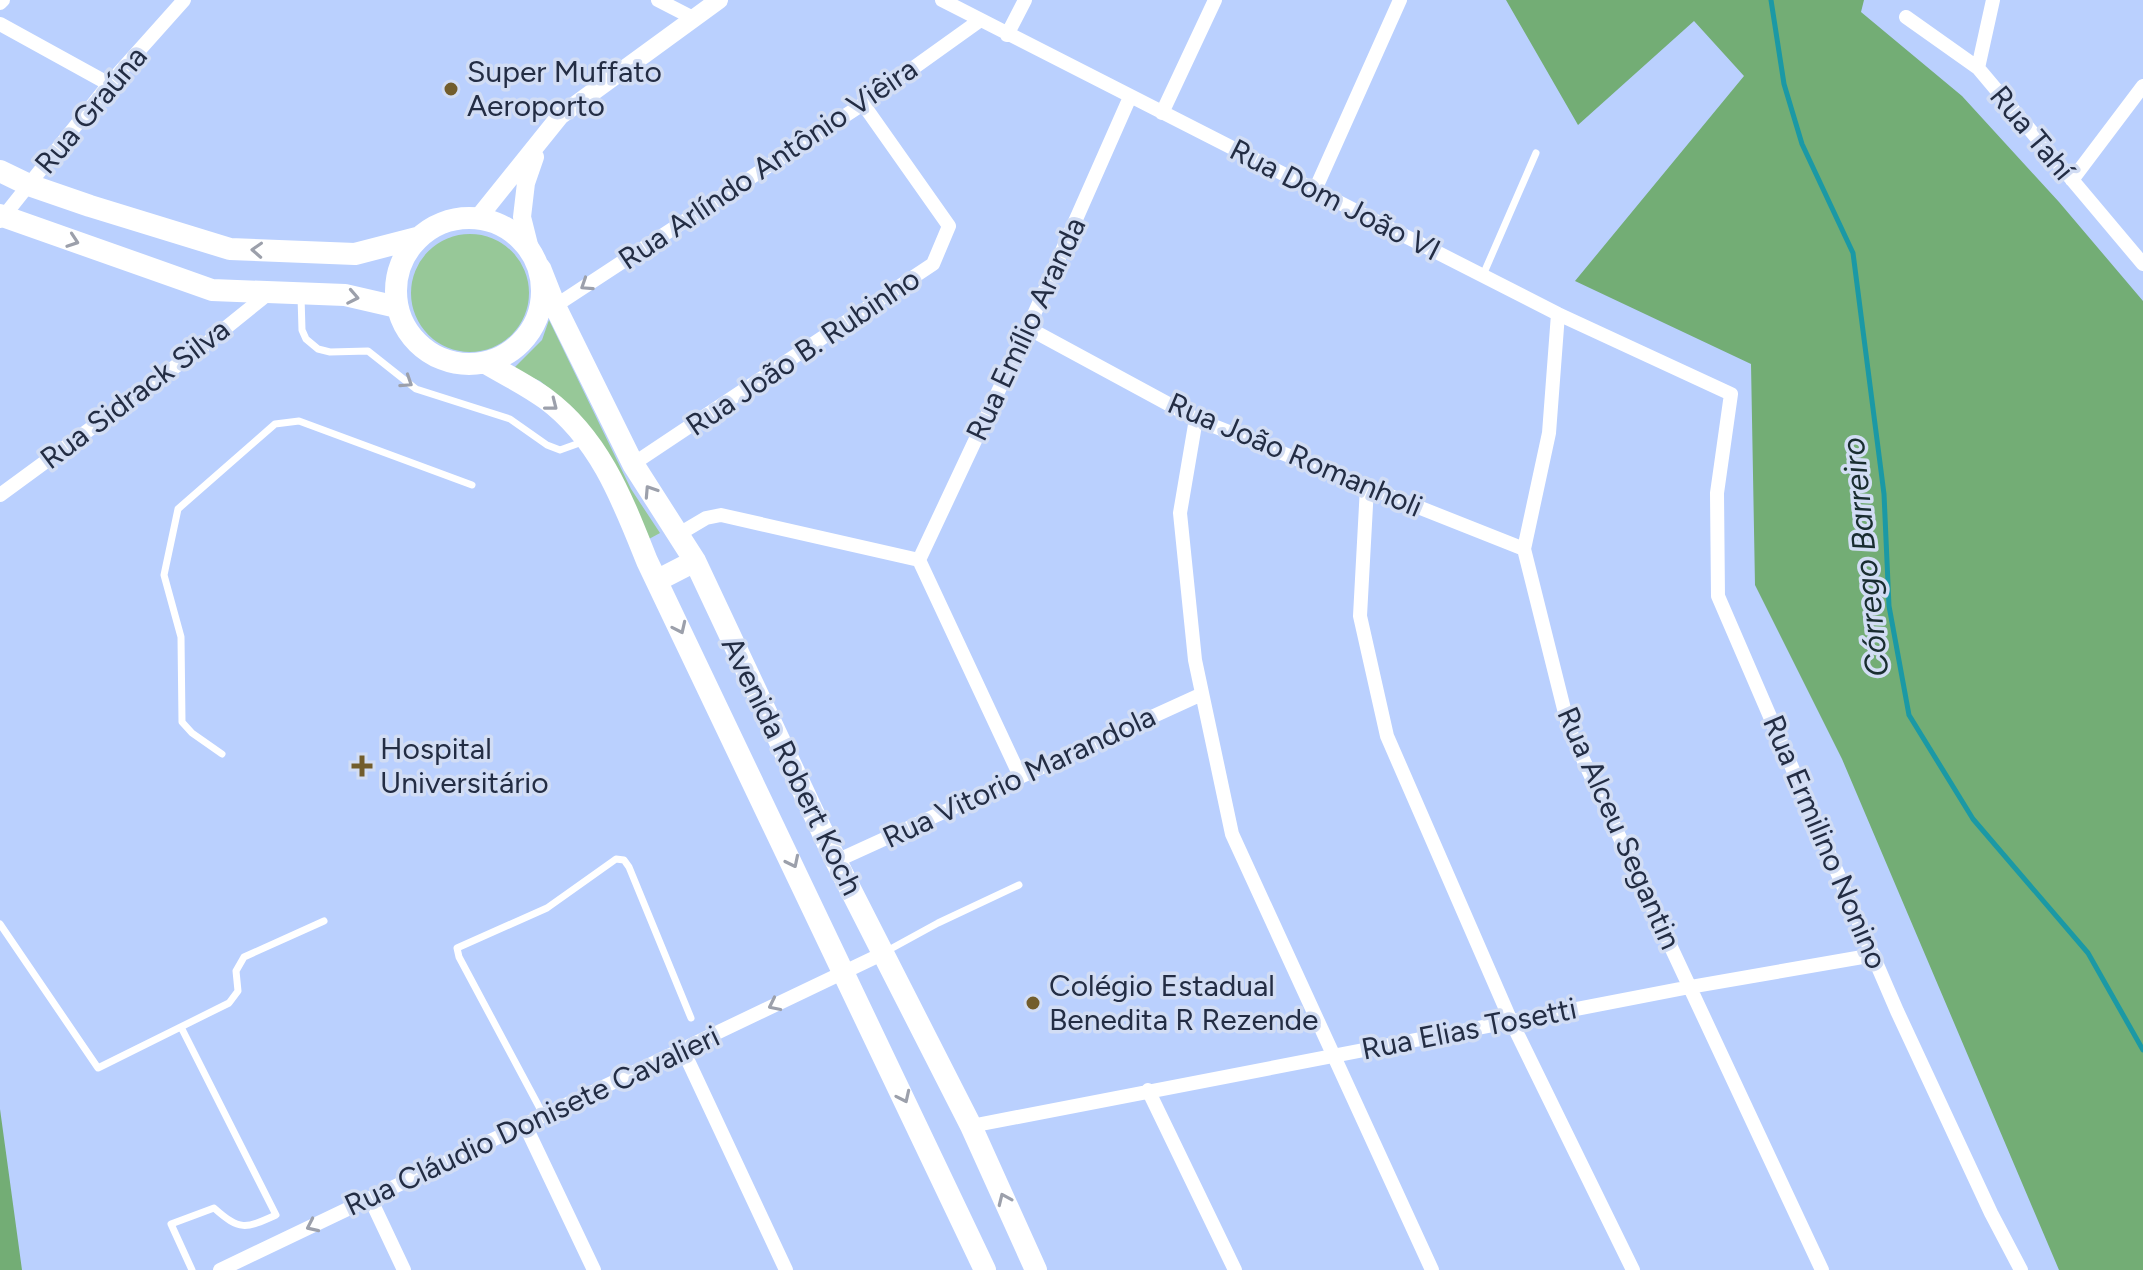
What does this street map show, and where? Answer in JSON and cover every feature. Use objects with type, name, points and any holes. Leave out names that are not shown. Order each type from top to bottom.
[{"type":"main road","points":[[0,171],[29,185],[230,249],[355,254],[417,238]]},
{"type":"main road","points":[[1,218],[212,290],[345,295],[397,307]]},
{"type":"main road","points":[[456,218],[478,218],[507,228],[535,259],[544,292],[539,316],[527,338],[509,354],[486,363],[463,365],[440,359],[421,347],[406,329],[397,307],[396,282],[403,258],[417,238],[435,225],[456,218]]},
{"type":"main road","name":"Avenida Robert Koch","points":[[535,259],[633,464],[695,561],[836,861],[971,1126],[1036,1270]]},
{"type":"main road","name":"Avenida Robert Koch","points":[[486,363],[544,397],[563,413],[588,440],[617,487],[652,570],[985,1270]]},
{"type":"main road","points":[[652,570],[679,534]]},
{"type":"main road","points":[[652,570],[695,561]]},
{"type":"street","name":"Rua Graúna","points":[[1,218],[109,84],[184,0]]},
{"type":"street","points":[[658,0],[693,18]]},
{"type":"street","name":"Avenida Robert Koch","points":[[478,218],[560,116],[719,0]]},
{"type":"street","name":"Rua Dom João VI","points":[[942,0],[1558,314],[1731,394]]},
{"type":"street","points":[[1007,35],[1025,0]]},
{"type":"street","points":[[1162,113],[1215,0]]},
{"type":"street","points":[[1315,190],[1400,0]]},
{"type":"street","points":[[1978,68],[1993,0]]},
{"type":"street","name":"Rua Tahí","points":[[1906,17],[1978,68],[2143,264]]},
{"type":"street","name":"Rua Arlíndo Antônio Viêira","points":[[555,306],[863,104],[979,21]]},
{"type":"street","points":[[0,24],[109,84]]},
{"type":"street","points":[[2072,180],[2143,86]]},
{"type":"street","name":"Rua Emílio Aranda","points":[[919,560],[1028,328],[1130,97]]},
{"type":"street","name":"Rua João B. Rubinho","points":[[633,464],[933,264],[949,226],[863,104]]},
{"type":"street","name":"Avenida Robert Koch","points":[[535,259],[522,217],[526,183],[540,139]]},
{"type":"street","name":"Rua Sidrack Silva","points":[[0,495],[202,347],[269,293]]},
{"type":"street","name":"Rua Alceu Segantin","points":[[1558,314],[1549,433],[1524,549],[1569,729],[1822,1270]]},
{"type":"street","name":"Rua João Romanholi","points":[[1028,328],[1196,419],[1524,549]]},
{"type":"street","name":"Rua Ermilino Nonino","points":[[1731,394],[1717,493],[1718,596],[1874,955],[1991,1213],[2021,1270]]},
{"type":"street","points":[[1196,419],[1180,513],[1195,660],[1232,834],[1432,1270]]},
{"type":"street","points":[[1367,487],[1360,616],[1387,736],[1511,1021],[1633,1270]]},
{"type":"street","points":[[679,534],[716,514],[919,560],[1020,776]]},
{"type":"street","name":"Rua Vitorio Marandola","points":[[836,861],[1202,694]]},
{"type":"street","name":"Rua Cláudio Donisete Cavalieri","points":[[220,1270],[884,953]]},
{"type":"street","name":"Rua Elias Tosetti","points":[[971,1126],[1690,987],[1874,955]]},
{"type":"street","points":[[683,1050],[786,1270]]},
{"type":"street","points":[[1148,1090],[1235,1270]]},
{"type":"street","points":[[525,1125],[594,1270]]},
{"type":"street","points":[[370,1198],[404,1270]]},
{"type":"lane","points":[[1483,275],[1536,153]]},
{"type":"lane","points":[[301,294],[302,330],[306,339],[318,349],[330,352],[368,351],[416,389],[510,419],[547,445],[560,450],[588,440]]},
{"type":"lane","points":[[222,754],[182,722],[181,637],[164,575],[178,509],[275,424],[299,421],[472,485]]},
{"type":"lane","points":[[544,1116],[457,948],[547,908],[616,859],[624,860],[691,1018]]},
{"type":"lane","points":[[884,953],[938,923],[1019,885]]},
{"type":"lane","points":[[0,924],[98,1068],[182,1029],[229,1003],[238,991],[236,971],[244,957],[324,921]]},
{"type":"lane","points":[[182,1029],[276,1215],[251,1226],[238,1227],[214,1208],[171,1224],[192,1270]]},
{"type":"green space","points":[[1506,0],[1864,0],[1861,12],[1962,96],[2059,202],[2143,301],[2143,1270],[2059,1270],[1842,759],[1755,585],[1751,364],[1575,281],[1744,76],[1694,21],[1578,125]]},
{"type":"green space","points":[[470,234],[503,244],[519,260],[529,293],[519,326],[503,342],[470,352],[437,342],[421,326],[411,293],[421,260],[437,244]]},
{"type":"green space","points":[[549,320],[631,489],[660,533],[649,539],[574,409],[540,381],[513,369],[542,340]]},
{"type":"green space","points":[[0,1109],[22,1270],[0,1270]]},
{"type":"waterway","name":"Córrego Barreiro","points":[[1771,0],[1784,84],[1802,144],[1853,253],[1884,494],[1889,606],[1909,715],[1973,819],[2088,953],[2143,1050]]},
{"type":"place","name":"Super Muffato Aeroporto","points":[[451,89]]},
{"type":"place","name":"Hospital Universitário","points":[[362,766]]},
{"type":"place","name":"Colégio Estadual Benedita R Rezende","points":[[1033,1003]]}]
